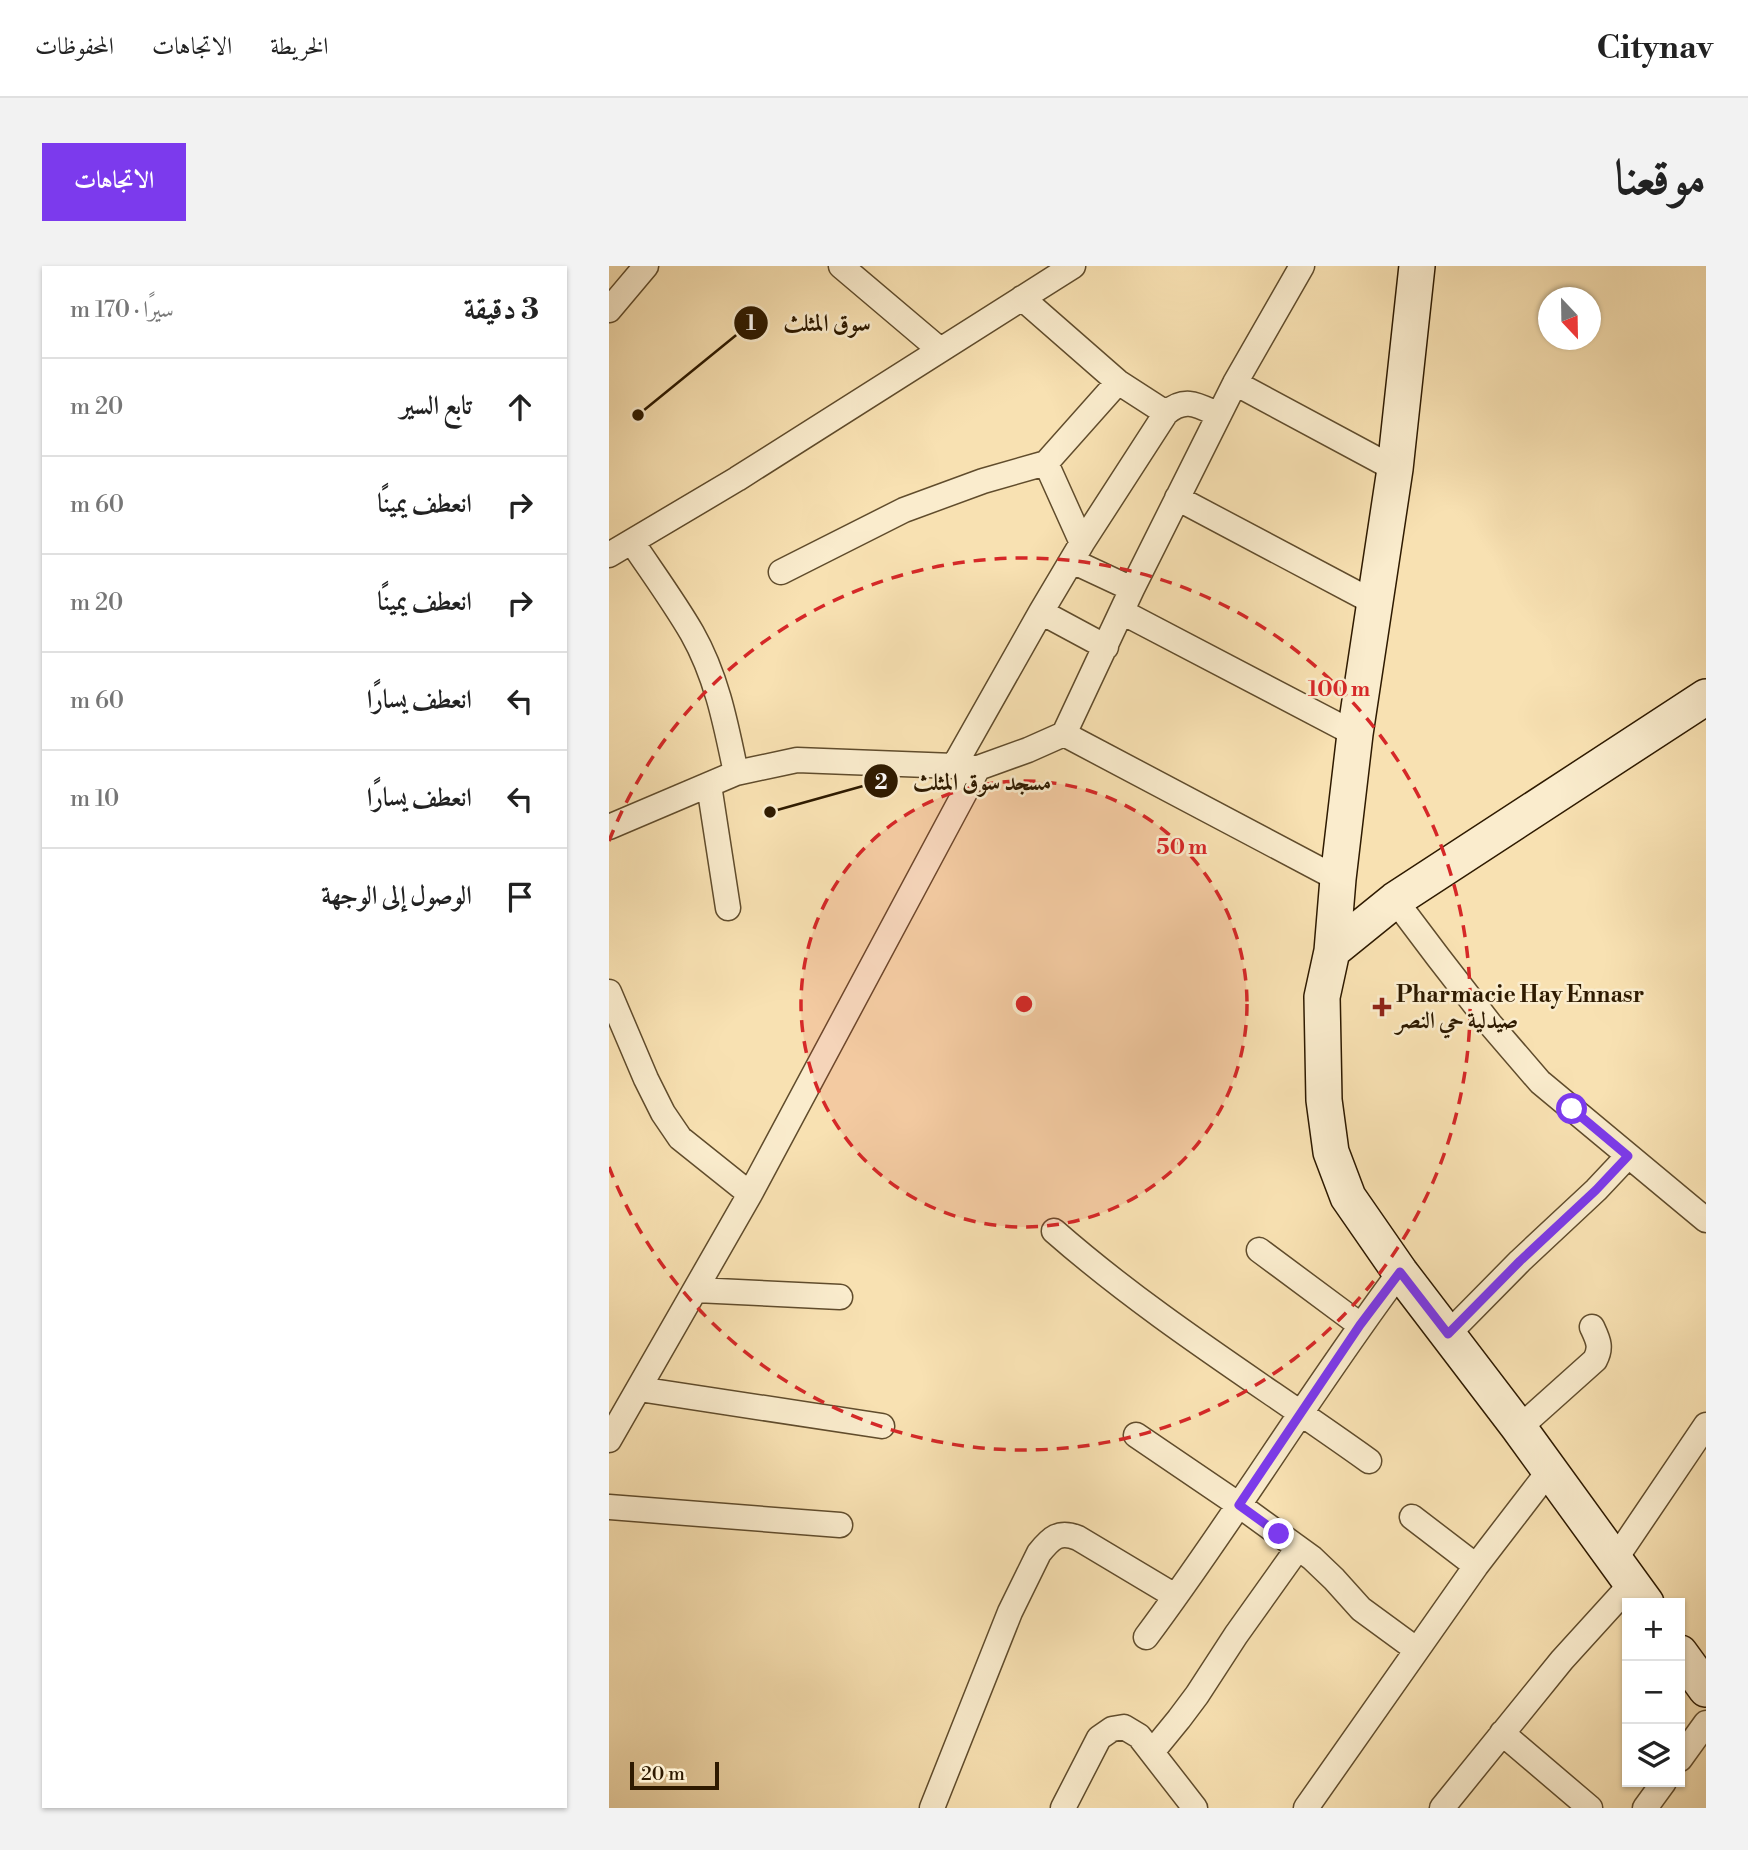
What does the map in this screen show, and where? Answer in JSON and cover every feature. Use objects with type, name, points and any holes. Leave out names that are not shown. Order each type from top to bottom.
[{"type":"street","points":[[609,310],[646,266]]},
{"type":"street","points":[[841,266],[939,349]]},
{"type":"street","points":[[609,555],[737,478],[1073,266]]},
{"type":"street","points":[[609,827],[736,773],[797,760],[966,767],[1003,760],[1064,734],[1132,589],[1235,383],[1302,266]]},
{"type":"street","points":[[1417,266],[1395,469],[1355,734],[1332,951],[1322,997],[1324,1100],[1331,1152],[1348,1197],[1400,1272],[1519,1428],[1631,1583]]},
{"type":"street","points":[[1022,298],[1118,382],[1166,413]]},
{"type":"street","points":[[781,572],[904,510],[983,481],[1046,463],[1118,382]]},
{"type":"street","points":[[1235,383],[1395,469]]},
{"type":"street","points":[[609,1440],[750,1194],[966,767],[1041,612],[1166,413],[1178,405],[1191,403],[1219,415]]},
{"type":"street","points":[[1046,463],[1077,552],[1132,589]]},
{"type":"street","points":[[1177,498],[1375,603]]},
{"type":"street","points":[[632,542],[692,634],[707,666],[723,708],[736,773]]},
{"type":"street","points":[[1041,612],[1106,647]]},
{"type":"street","points":[[1122,612],[1355,734]]},
{"type":"street","points":[[1332,951],[1395,900],[1706,697]]},
{"type":"street","points":[[1064,734],[1338,879]]},
{"type":"street","points":[[709,785],[728,908]]},
{"type":"street","points":[[1395,900],[1490,1024],[1540,1082],[1706,1220]]},
{"type":"street","points":[[609,992],[646,1079],[663,1113],[680,1138],[750,1194]]},
{"type":"street","points":[[1448,1334],[1628,1156]]},
{"type":"street","points":[[1054,1231],[1143,1304],[1369,1461]]},
{"type":"street","points":[[1259,1250],[1360,1325]]},
{"type":"street","points":[[1146,1637],[1360,1325],[1400,1272]]},
{"type":"street","points":[[697,1290],[840,1297]]},
{"type":"street","points":[[1519,1428],[1595,1360],[1599,1352],[1599,1342],[1592,1327]]},
{"type":"street","points":[[639,1389],[882,1426]]},
{"type":"street","points":[[1443,1808],[1562,1660],[1631,1583],[1706,1425]]},
{"type":"street","points":[[1136,1435],[1239,1505],[1323,1567],[1361,1609],[1417,1650]]},
{"type":"street","points":[[1306,1808],[1476,1566],[1549,1471]]},
{"type":"street","points":[[609,1507],[840,1525]]},
{"type":"street","points":[[1412,1517],[1476,1566]]},
{"type":"street","points":[[932,1808],[1010,1612],[1039,1553],[1055,1537],[1067,1534],[1078,1538],[1175,1597]]},
{"type":"street","points":[[1151,1752],[1179,1719],[1298,1548]]},
{"type":"street","points":[[1685,1752],[1706,1723]]},
{"type":"street","points":[[1063,1808],[1099,1738],[1112,1729],[1124,1727],[1139,1736],[1195,1808]]},
{"type":"street","points":[[1502,1733],[1590,1808]]},
{"type":"street","points":[[1645,1808],[1660,1787]]},
{"type":"place","name":"سوق المثلث","points":[[638,415]]},
{"type":"place","name":"مسجد سوق المثلث","points":[[770,812]]},
{"type":"place","name":"Pharmacie Hay Ennasr صيدلية حي النصر","points":[[1382,1007]]},
{"type":"route","points":[[1279,1534],[1239,1505],[1360,1325],[1400,1272],[1448,1334],[1628,1156],[1572,1109]]}]
